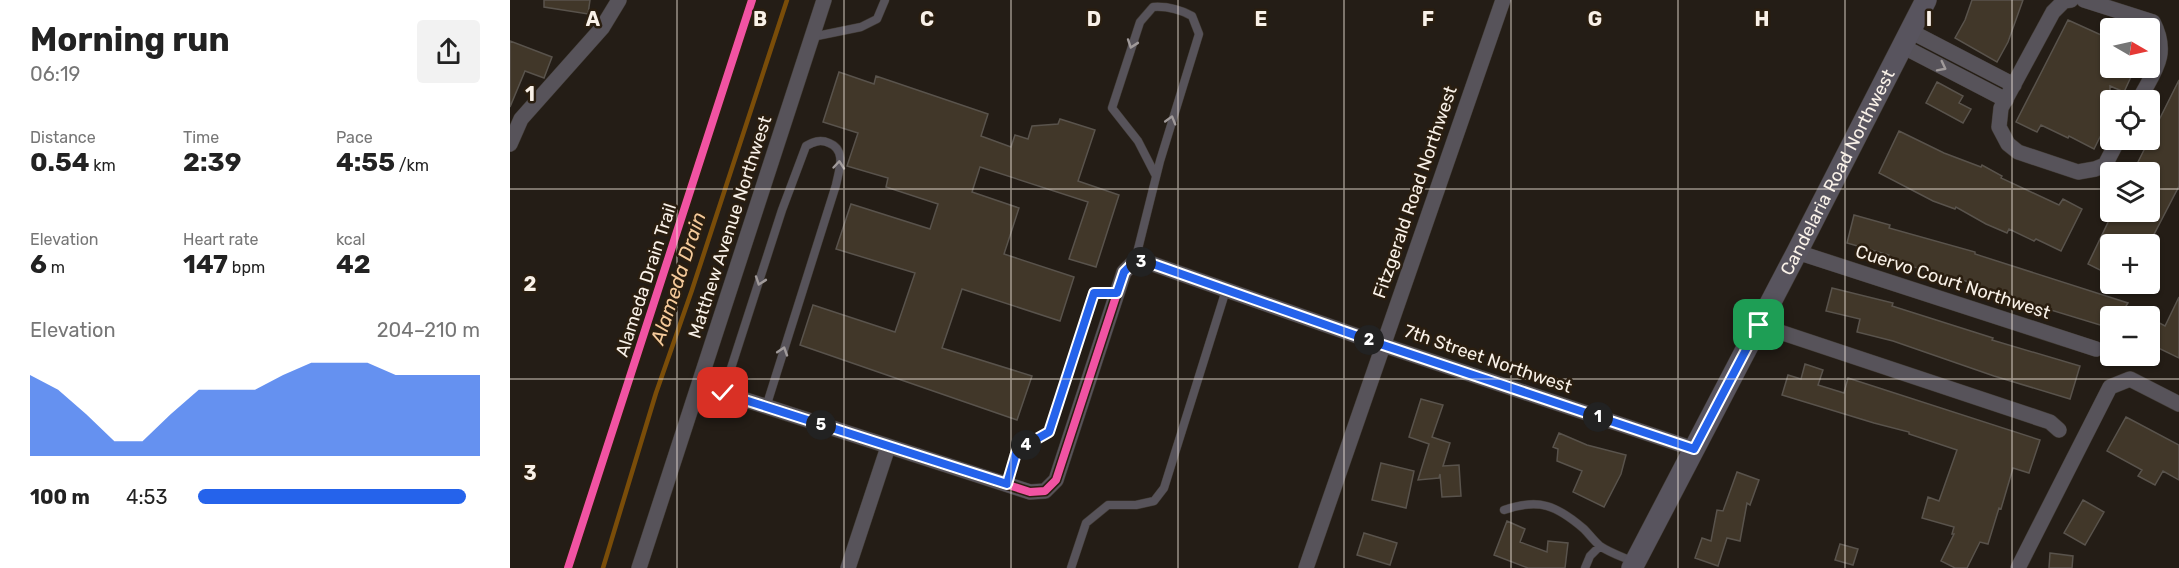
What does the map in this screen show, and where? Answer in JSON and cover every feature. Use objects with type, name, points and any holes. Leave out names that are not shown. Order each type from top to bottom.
[{"type":"main road","name":"Candelaria Road Northwest","points":[[1634,565],[1926,0]]},
{"type":"street","points":[[510,144],[521,119],[602,28],[619,0]]},
{"type":"street","name":"Matthew Avenue Northwest","points":[[639,568],[824,0]]},
{"type":"street","name":"Fitzgerald Road Northwest","points":[[1306,568],[1503,0]]},
{"type":"street","points":[[2071,0],[2064,1],[2053,12],[2001,108],[1999,127],[2008,144],[2018,152],[2078,172],[2105,165],[2113,150]]},
{"type":"street","points":[[2084,0],[2153,22],[2160,35],[2162,48],[2159,63],[2144,90]]},
{"type":"street","points":[[1906,39],[2013,85]]},
{"type":"street","points":[[1906,39],[2006,100]]},
{"type":"street","name":"Cuervo Court Northwest","points":[[1797,252],[2096,349]]},
{"type":"street","points":[[719,391],[1030,492],[1045,490],[1056,480],[1124,272],[1135,261]]},
{"type":"street","name":"7th Street Northwest","points":[[1135,261],[1150,263],[1383,345],[1694,449]]},
{"type":"street","points":[[1759,325],[2050,422],[2059,430]]},
{"type":"street","points":[[2018,568],[2110,387],[2130,379],[2179,404]]},
{"type":"street","points":[[848,568],[888,447]]},
{"type":"lane","points":[[812,37],[861,27],[877,20],[885,0]]},
{"type":"lane","points":[[1135,261],[1156,176],[1199,34],[1192,15],[1181,9],[1166,6],[1153,7],[1140,22],[1112,108],[1138,141],[1156,176]]},
{"type":"lane","points":[[719,391],[806,146],[822,140],[838,148],[841,155],[836,185],[766,407]]},
{"type":"lane","points":[[1071,568],[1086,523],[1108,505],[1136,505],[1154,501],[1164,488],[1226,290]]},
{"type":"lane","points":[[1007,484],[1017,450],[1049,432],[1094,293],[1117,293]]},
{"type":"lane","points":[[1504,510],[1520,504],[1536,503],[1556,510],[1584,529],[1600,546],[1634,565]]},
{"type":"lane","points":[[1585,568],[1590,556],[1600,546]]},
{"type":"building","points":[[544,0],[590,0],[588,14],[544,7]]},
{"type":"building","points":[[1972,0],[2023,0],[2008,42],[1997,62],[1955,38]]},
{"type":"building","points":[[2068,20],[2100,34],[2100,78],[2130,78],[2125,90],[2110,86],[2110,90],[2100,90],[2100,137],[2094,149],[2041,125],[2037,132],[2016,122]]},
{"type":"building","points":[[510,41],[552,57],[544,78],[525,71],[510,107]]},
{"type":"building","points":[[839,72],[874,84],[876,76],[988,114],[981,136],[1011,147],[1015,135],[1028,139],[1032,126],[1058,124],[1060,119],[1095,130],[1078,181],[1119,195],[1096,267],[1069,259],[1088,202],[980,167],[972,192],[1019,208],[1004,254],[1074,277],[1060,321],[962,289],[942,348],[1032,376],[1017,420],[800,345],[813,305],[895,332],[915,273],[836,249],[851,204],[930,229],[938,204],[886,187],[888,178],[847,166],[858,133],[823,122]]},
{"type":"building","points":[[2179,80],[2179,186],[2154,234],[2102,234],[2108,222],[2160,222],[2160,162],[2138,162],[2144,150],[2160,150],[2160,118]]},
{"type":"building","points":[[1937,82],[1963,96],[1959,103],[1971,109],[1963,123],[1926,103]]},
{"type":"building","points":[[1899,131],[1944,153],[1981,167],[1982,165],[2002,176],[2001,178],[2059,205],[2063,199],[2082,209],[2061,251],[2009,229],[2007,233],[1986,224],[1956,207],[1955,209],[1933,201],[1879,173]]},
{"type":"building","points":[[1854,215],[2128,303],[2126,306],[2100,306],[2100,325],[1972,286],[1973,283],[1888,260],[1889,255],[1847,243]]},
{"type":"building","points":[[2100,239],[2100,270],[2088,264]]},
{"type":"building","points":[[1832,288],[1893,303],[1892,306],[1993,338],[1992,340],[2080,366],[2070,399],[1994,376],[1893,341],[1857,332],[1860,319],[1826,311]]},
{"type":"building","points":[[2179,297],[2179,358],[2160,349],[2160,323],[2165,326]]},
{"type":"building","points":[[1805,364],[1823,370],[1818,385],[1844,393],[1848,378],[2040,440],[2029,473],[2013,468],[1988,544],[1980,542],[1967,568],[1955,568],[1941,561],[1954,534],[1952,534],[1954,527],[1922,518],[1928,497],[1939,501],[1957,450],[1909,434],[1909,432],[1782,395],[1788,375],[1801,379]]},
{"type":"building","points":[[1421,399],[1443,405],[1432,437],[1450,443],[1443,466],[1459,465],[1461,496],[1442,497],[1440,474],[1439,478],[1418,480],[1429,444],[1409,437]]},
{"type":"building","points":[[2126,417],[2179,445],[2179,480],[2163,471],[2155,485],[2138,476],[2142,470],[2107,451]]},
{"type":"building","points":[[1559,433],[1587,445],[1626,455],[1621,474],[1604,507],[1573,492],[1582,471],[1557,461],[1558,449],[1553,447]]},
{"type":"building","points":[[1381,463],[1414,471],[1406,508],[1372,500]]},
{"type":"building","points":[[1737,472],[1759,480],[1750,505],[1747,503],[1740,541],[1727,538],[1718,566],[1695,558],[1702,538],[1711,541],[1717,510],[1723,511]]},
{"type":"building","points":[[2083,500],[2104,512],[2085,545],[2064,533]]},
{"type":"building","points":[[1507,521],[1525,529],[1520,542],[1547,552],[1548,541],[1568,543],[1565,568],[1528,568],[1494,555]]},
{"type":"building","points":[[1364,533],[1397,543],[1390,565],[1357,555]]},
{"type":"building","points":[[1840,544],[1858,549],[1853,565],[1835,560]]},
{"type":"building","points":[[2050,553],[2073,556],[2072,568],[2049,568]]},
{"type":"waterway","name":"Alameda Drain","points":[[603,568],[656,393],[787,0]]},
{"type":"cycle path","name":"Alameda Drain Trail","points":[[568,568],[752,0]]},
{"type":"cycle path","points":[[715,390],[1030,492],[1045,491],[1056,480],[1124,272],[1135,261],[1150,263],[1383,345],[1694,449]]},
{"type":"route","points":[[723,393],[1007,484],[1017,450],[1049,432],[1094,293],[1117,293],[1124,272],[1135,261],[1150,263],[1383,345],[1694,449],[1759,325]]}]
